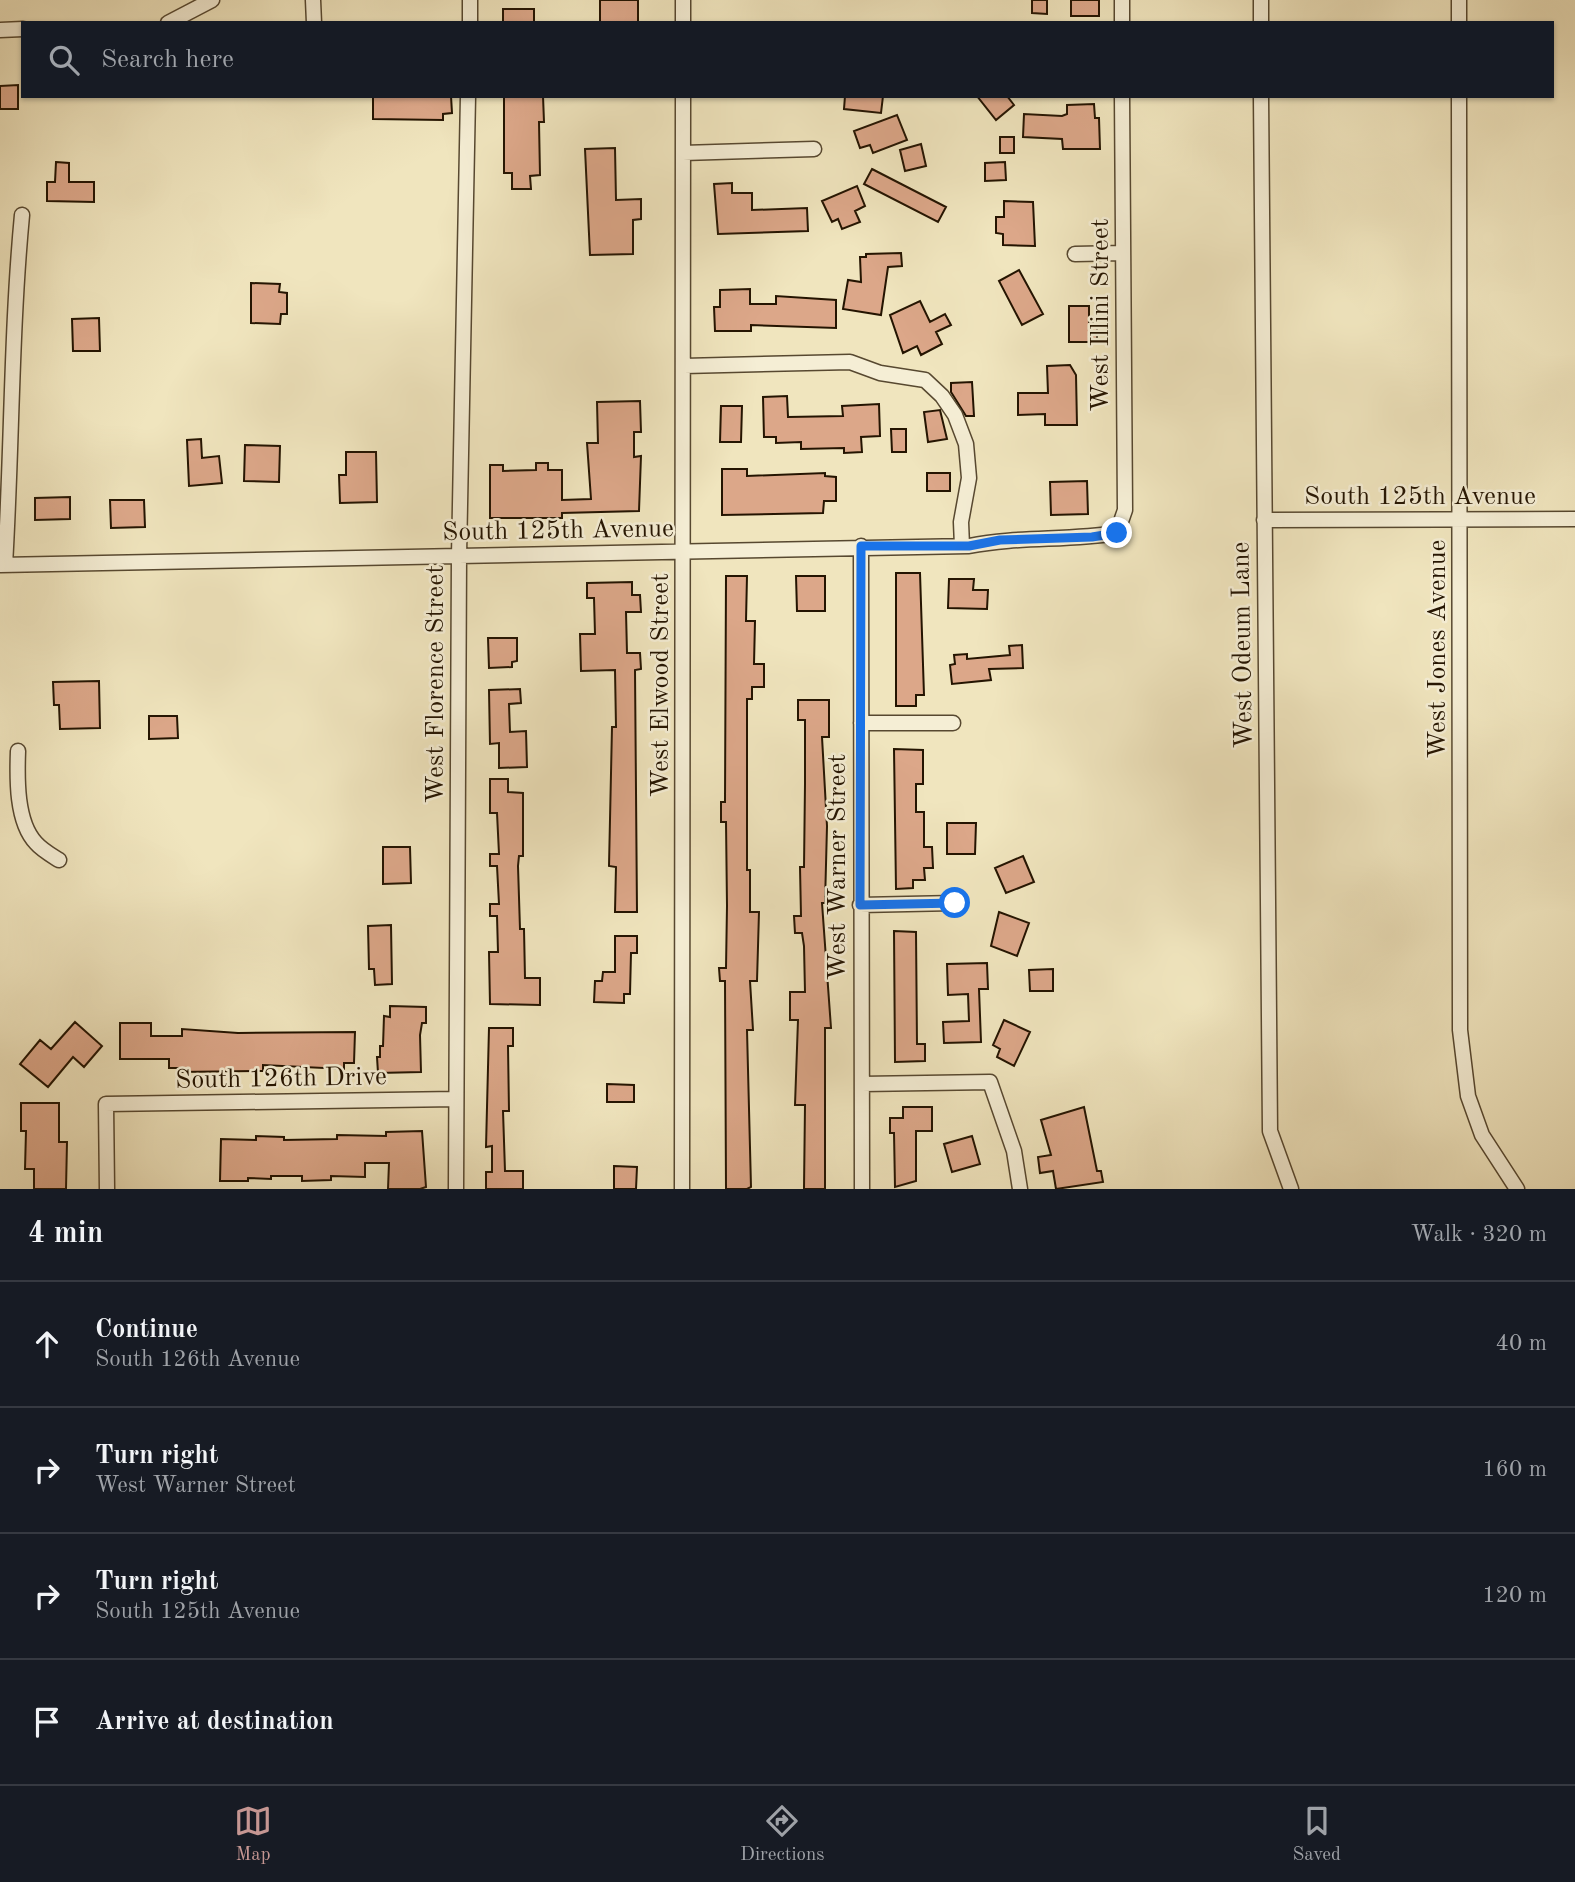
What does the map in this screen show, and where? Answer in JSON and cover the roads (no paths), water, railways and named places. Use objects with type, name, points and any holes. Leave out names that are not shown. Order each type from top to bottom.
[{"type":"street","points":[[172,21],[212,0]]},
{"type":"street","points":[[313,0],[314,21]]},
{"type":"street","points":[[470,0],[470,21]]},
{"type":"street","points":[[683,0],[683,21]]},
{"type":"street","points":[[1122,0],[1122,21]]},
{"type":"street","points":[[1261,0],[1261,21]]},
{"type":"street","points":[[1459,0],[1459,21]]},
{"type":"street","points":[[0,30],[21,29]]},
{"type":"street","name":"West Florence Street","points":[[456,1189],[459,556],[468,98]]},
{"type":"street","name":"West Elwood Street","points":[[682,1189],[683,98]]},
{"type":"street","name":"West Illini Street","points":[[1117,533],[1125,510],[1122,98]]},
{"type":"street","name":"West Odeum Lane","points":[[1261,98],[1270,1130],[1291,1189]]},
{"type":"street","name":"West Jones Avenue","points":[[1459,98],[1460,1030],[1468,1096],[1482,1135],[1517,1189]]},
{"type":"street","points":[[683,153],[814,149]]},
{"type":"street","points":[[2,565],[11,466],[13,307],[22,215]]},
{"type":"street","points":[[1075,254],[1123,253]]},
{"type":"street","points":[[684,366],[850,362],[880,373],[925,380],[942,396],[955,415],[965,444],[969,478],[961,522],[962,546]]},
{"type":"street","name":"South 125th Avenue","points":[[1264,520],[1575,519]]},
{"type":"street","name":"South 125th Avenue","points":[[2,565],[962,546],[1000,540],[1092,537],[1117,533]]},
{"type":"street","name":"West Warner Street","points":[[861,546],[862,1189]]},
{"type":"street","points":[[861,723],[953,723]]},
{"type":"street","points":[[18,751],[17,778],[24,819],[34,843],[59,860]]},
{"type":"street","points":[[860,905],[955,903]]},
{"type":"street","points":[[862,1084],[990,1082],[1014,1151],[1020,1189]]},
{"type":"street","name":"South 126th Drive","points":[[107,1189],[106,1104],[456,1099]]}]
